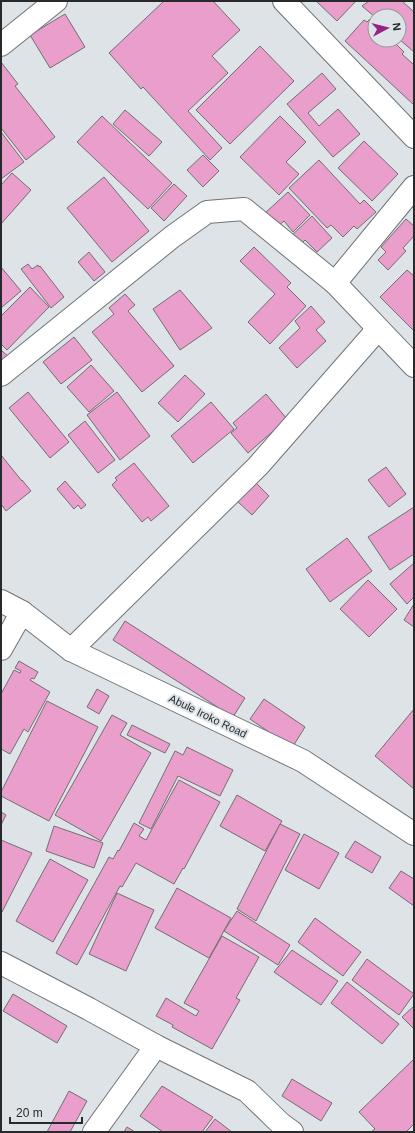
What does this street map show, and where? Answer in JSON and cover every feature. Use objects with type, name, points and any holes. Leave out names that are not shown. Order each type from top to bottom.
[{"type":"street","points":[[1,45],[10,27],[56,1]]},
{"type":"street","points":[[284,1],[414,137]]},
{"type":"street","points":[[334,283],[414,187]]},
{"type":"street","points":[[1,375],[172,237],[207,212],[244,210],[334,283],[414,366]]},
{"type":"street","points":[[71,650],[258,466],[378,329]]},
{"type":"street","name":"Abule Iroko Road","points":[[1,601],[22,612],[71,650],[304,761],[414,834]]},
{"type":"street","points":[[1,649],[22,612]]},
{"type":"street","points":[[1,963],[89,1008],[156,1046],[247,1091],[281,1124],[292,1132]]},
{"type":"street","points":[[94,1132],[156,1046]]},
{"type":"building","points":[[164,1],[213,1],[240,30],[212,56],[228,73],[188,111],[222,148],[210,160],[143,87],[141,89],[109,53]]},
{"type":"building","points":[[316,1],[356,1],[337,21]]},
{"type":"building","points":[[369,1],[402,1],[414,12],[414,52],[407,46],[407,8],[367,8],[367,10],[362,6]]},
{"type":"building","points":[[65,14],[85,47],[50,68],[30,35]]},
{"type":"building","points":[[364,20],[367,22],[367,48],[400,48],[404,52],[402,54],[414,65],[414,105],[345,41]]},
{"type":"building","points":[[260,46],[294,81],[230,144],[196,110]]},
{"type":"building","points":[[1,62],[18,84],[15,86],[55,137],[26,160],[1,128]]},
{"type":"building","points":[[322,73],[336,89],[308,113],[319,126],[338,109],[360,134],[333,157],[287,104]]},
{"type":"building","points":[[125,110],[162,142],[149,156],[113,124]]},
{"type":"building","points":[[102,116],[172,183],[148,209],[77,142]]},
{"type":"building","points":[[280,116],[306,142],[286,162],[299,174],[279,195],[240,157]]},
{"type":"building","points":[[1,132],[24,162],[1,179]]},
{"type":"building","points":[[364,141],[398,174],[372,201],[338,168]]},
{"type":"building","points":[[203,155],[219,171],[203,187],[187,170]]},
{"type":"building","points":[[319,160],[360,204],[364,200],[376,212],[357,229],[354,226],[343,237],[331,225],[327,228],[289,188]]},
{"type":"building","points":[[12,173],[31,190],[1,224],[1,185]]},
{"type":"building","points":[[104,177],[149,231],[112,262],[67,208]]},
{"type":"building","points":[[174,184],[187,196],[164,221],[151,208]]},
{"type":"building","points":[[288,192],[310,215],[293,232],[284,221],[277,227],[264,214]]},
{"type":"building","points":[[312,216],[332,238],[317,252],[305,240],[298,247],[289,238]]},
{"type":"building","points":[[406,219],[414,226],[414,236],[403,248],[406,251],[388,270],[378,260],[386,252],[381,247]]},
{"type":"building","points":[[254,247],[291,283],[287,287],[306,306],[270,344],[248,322],[275,294],[240,261]]},
{"type":"building","points":[[89,252],[105,272],[94,281],[78,262]]},
{"type":"building","points":[[28,264],[32,269],[38,265],[39,267],[40,266],[64,297],[51,308],[21,269]]},
{"type":"building","points":[[1,267],[21,291],[1,308]]},
{"type":"building","points":[[407,270],[414,276],[414,331],[380,297]]},
{"type":"building","points":[[30,287],[49,307],[7,350],[1,344],[1,316]]},
{"type":"building","points":[[180,290],[212,328],[180,350],[153,309]]},
{"type":"building","points":[[125,294],[135,305],[128,311],[174,366],[142,392],[92,332],[114,314],[109,308]]},
{"type":"building","points":[[311,306],[325,322],[316,330],[326,341],[297,368],[279,348],[300,328],[295,321]]},
{"type":"building","points":[[74,337],[92,360],[61,384],[43,362]]},
{"type":"building","points":[[1,350],[11,359],[1,367]]},
{"type":"building","points":[[91,365],[114,391],[89,412],[67,387]]},
{"type":"building","points":[[185,375],[205,394],[178,422],[158,403]]},
{"type":"building","points":[[28,392],[69,442],[50,458],[9,408]]},
{"type":"building","points":[[117,392],[150,436],[120,460],[87,415]]},
{"type":"building","points":[[266,394],[287,419],[248,453],[231,433],[237,428],[233,423]]},
{"type":"building","points":[[211,402],[234,429],[193,463],[171,436]]},
{"type":"building","points":[[85,421],[115,460],[98,473],[68,435]]},
{"type":"building","points":[[1,455],[31,491],[6,511],[1,504]]},
{"type":"building","points":[[134,463],[169,506],[151,521],[148,517],[142,522],[112,485],[117,480],[115,478]]},
{"type":"building","points":[[386,467],[406,494],[389,507],[368,480]]},
{"type":"building","points":[[65,481],[86,505],[81,509],[78,505],[74,509],[57,489]]},
{"type":"building","points":[[255,482],[269,496],[252,515],[237,501]]},
{"type":"building","points":[[414,507],[414,554],[390,570],[368,537]]},
{"type":"building","points":[[347,538],[372,571],[330,602],[306,569]]},
{"type":"building","points":[[414,563],[414,597],[407,604],[390,584]]},
{"type":"building","points":[[368,580],[397,609],[369,637],[340,609]]},
{"type":"building","points":[[414,604],[414,627],[404,620]]},
{"type":"building","points":[[125,621],[245,698],[233,717],[113,640]]},
{"type":"building","points":[[19,661],[38,672],[34,679],[32,678],[30,680],[50,692],[28,732],[24,729],[10,754],[1,749],[1,694],[14,670],[20,673],[21,671],[15,668]]},
{"type":"building","points":[[97,689],[109,696],[99,714],[87,707]]},
{"type":"building","points":[[264,699],[305,727],[292,748],[250,719]]},
{"type":"building","points":[[47,701],[98,727],[49,821],[1,796],[1,792]]},
{"type":"building","points":[[414,709],[414,789],[375,756]]},
{"type":"building","points":[[112,715],[127,723],[120,735],[151,753],[101,841],[55,815]]},
{"type":"building","points":[[132,725],[170,744],[165,753],[127,735]]},
{"type":"building","points":[[187,747],[233,770],[220,796],[178,776],[151,829],[139,823],[175,751],[183,755]]},
{"type":"building","points":[[179,780],[220,802],[184,869],[183,868],[174,884],[136,863],[122,887],[120,886],[77,965],[56,953],[109,857],[113,859],[118,850],[119,851],[134,823],[144,829],[139,836],[146,840]]},
{"type":"building","points":[[237,795],[282,821],[265,851],[220,826]]},
{"type":"building","points":[[1,812],[6,815],[1,825]]},
{"type":"building","points":[[280,824],[300,834],[256,921],[237,909]]},
{"type":"building","points":[[54,826],[103,843],[94,868],[46,851]]},
{"type":"building","points":[[304,834],[339,853],[319,889],[285,870]]},
{"type":"building","points":[[1,840],[32,853],[2,912],[1,911]]},
{"type":"building","points":[[355,841],[381,857],[372,873],[345,857]]},
{"type":"building","points":[[50,859],[88,880],[53,942],[16,921]]},
{"type":"building","points":[[401,871],[414,879],[414,906],[389,888]]},
{"type":"building","points":[[177,888],[231,918],[209,958],[155,928]]},
{"type":"building","points":[[117,893],[154,910],[126,971],[89,954]]},
{"type":"building","points":[[237,911],[290,945],[278,965],[224,931]]},
{"type":"building","points":[[315,918],[361,952],[343,976],[298,942]]},
{"type":"building","points":[[222,936],[259,957],[236,998],[240,1000],[212,1049],[172,1027],[173,1025],[156,1016],[166,998],[196,1016],[199,1011],[184,1003]]},
{"type":"building","points":[[292,950],[338,981],[321,1005],[274,972]]},
{"type":"building","points":[[367,959],[414,994],[399,1015],[352,980]]},
{"type":"building","points":[[347,982],[399,1024],[382,1044],[331,1003]]},
{"type":"building","points":[[13,994],[67,1026],[57,1043],[3,1011]]},
{"type":"building","points":[[414,1006],[414,1029],[402,1017]]},
{"type":"building","points":[[414,1059],[414,1124],[406,1132],[371,1132],[375,1129],[359,1112]]},
{"type":"building","points":[[292,1079],[332,1103],[321,1121],[282,1096]]},
{"type":"building","points":[[162,1086],[213,1117],[202,1132],[163,1132],[140,1116]]},
{"type":"building","points":[[69,1091],[87,1101],[70,1132],[47,1132]]},
{"type":"building","points":[[215,1119],[232,1132],[205,1132]]},
{"type":"building","points":[[127,1127],[135,1132],[124,1132]]}]
